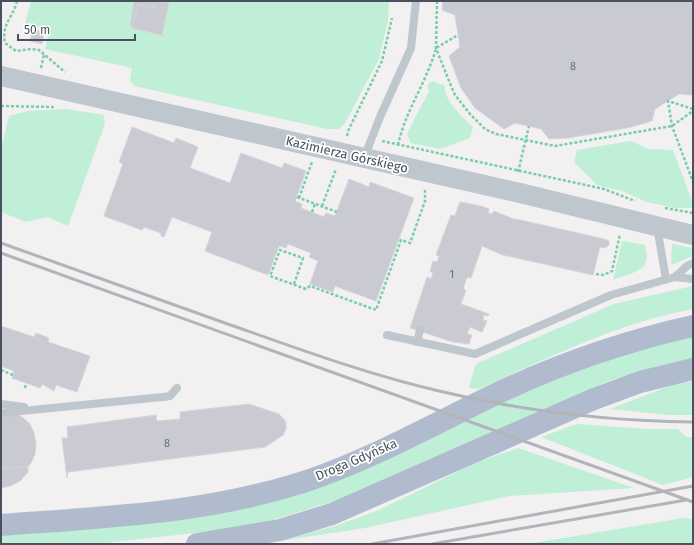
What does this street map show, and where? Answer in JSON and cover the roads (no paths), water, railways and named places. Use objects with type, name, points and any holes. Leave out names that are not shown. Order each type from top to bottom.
[{"type":"main road","name":"Droga Gdyńska","points":[[1,525],[204,505],[289,486],[357,461],[502,392],[570,363],[659,334],[693,326]]},
{"type":"main road","points":[[197,544],[280,530],[332,514],[594,399],[640,382],[693,369]]},
{"type":"street","name":"Kazimierza Górskiego","points":[[1,76],[394,165],[658,217],[693,235]]},
{"type":"lane","points":[[364,158],[380,117],[411,48],[416,1]]},
{"type":"lane","points":[[658,217],[666,280]]},
{"type":"lane","points":[[387,335],[475,354],[481,353],[611,295],[675,277],[687,266],[693,263]]},
{"type":"lane","points":[[675,277],[693,279]]},
{"type":"lane","points":[[417,342],[420,330]]},
{"type":"lane","points":[[1,413],[163,397],[170,396],[177,388]]},
{"type":"lane","points":[[1,404],[36,410]]},
{"type":"railway","points":[[1,243],[358,369],[439,391],[502,404],[565,414],[629,420],[693,422]]},
{"type":"railway","points":[[1,253],[693,502]]},
{"type":"railway","points":[[372,544],[693,486]]},
{"type":"railway","points":[[432,544],[686,500]]}]
